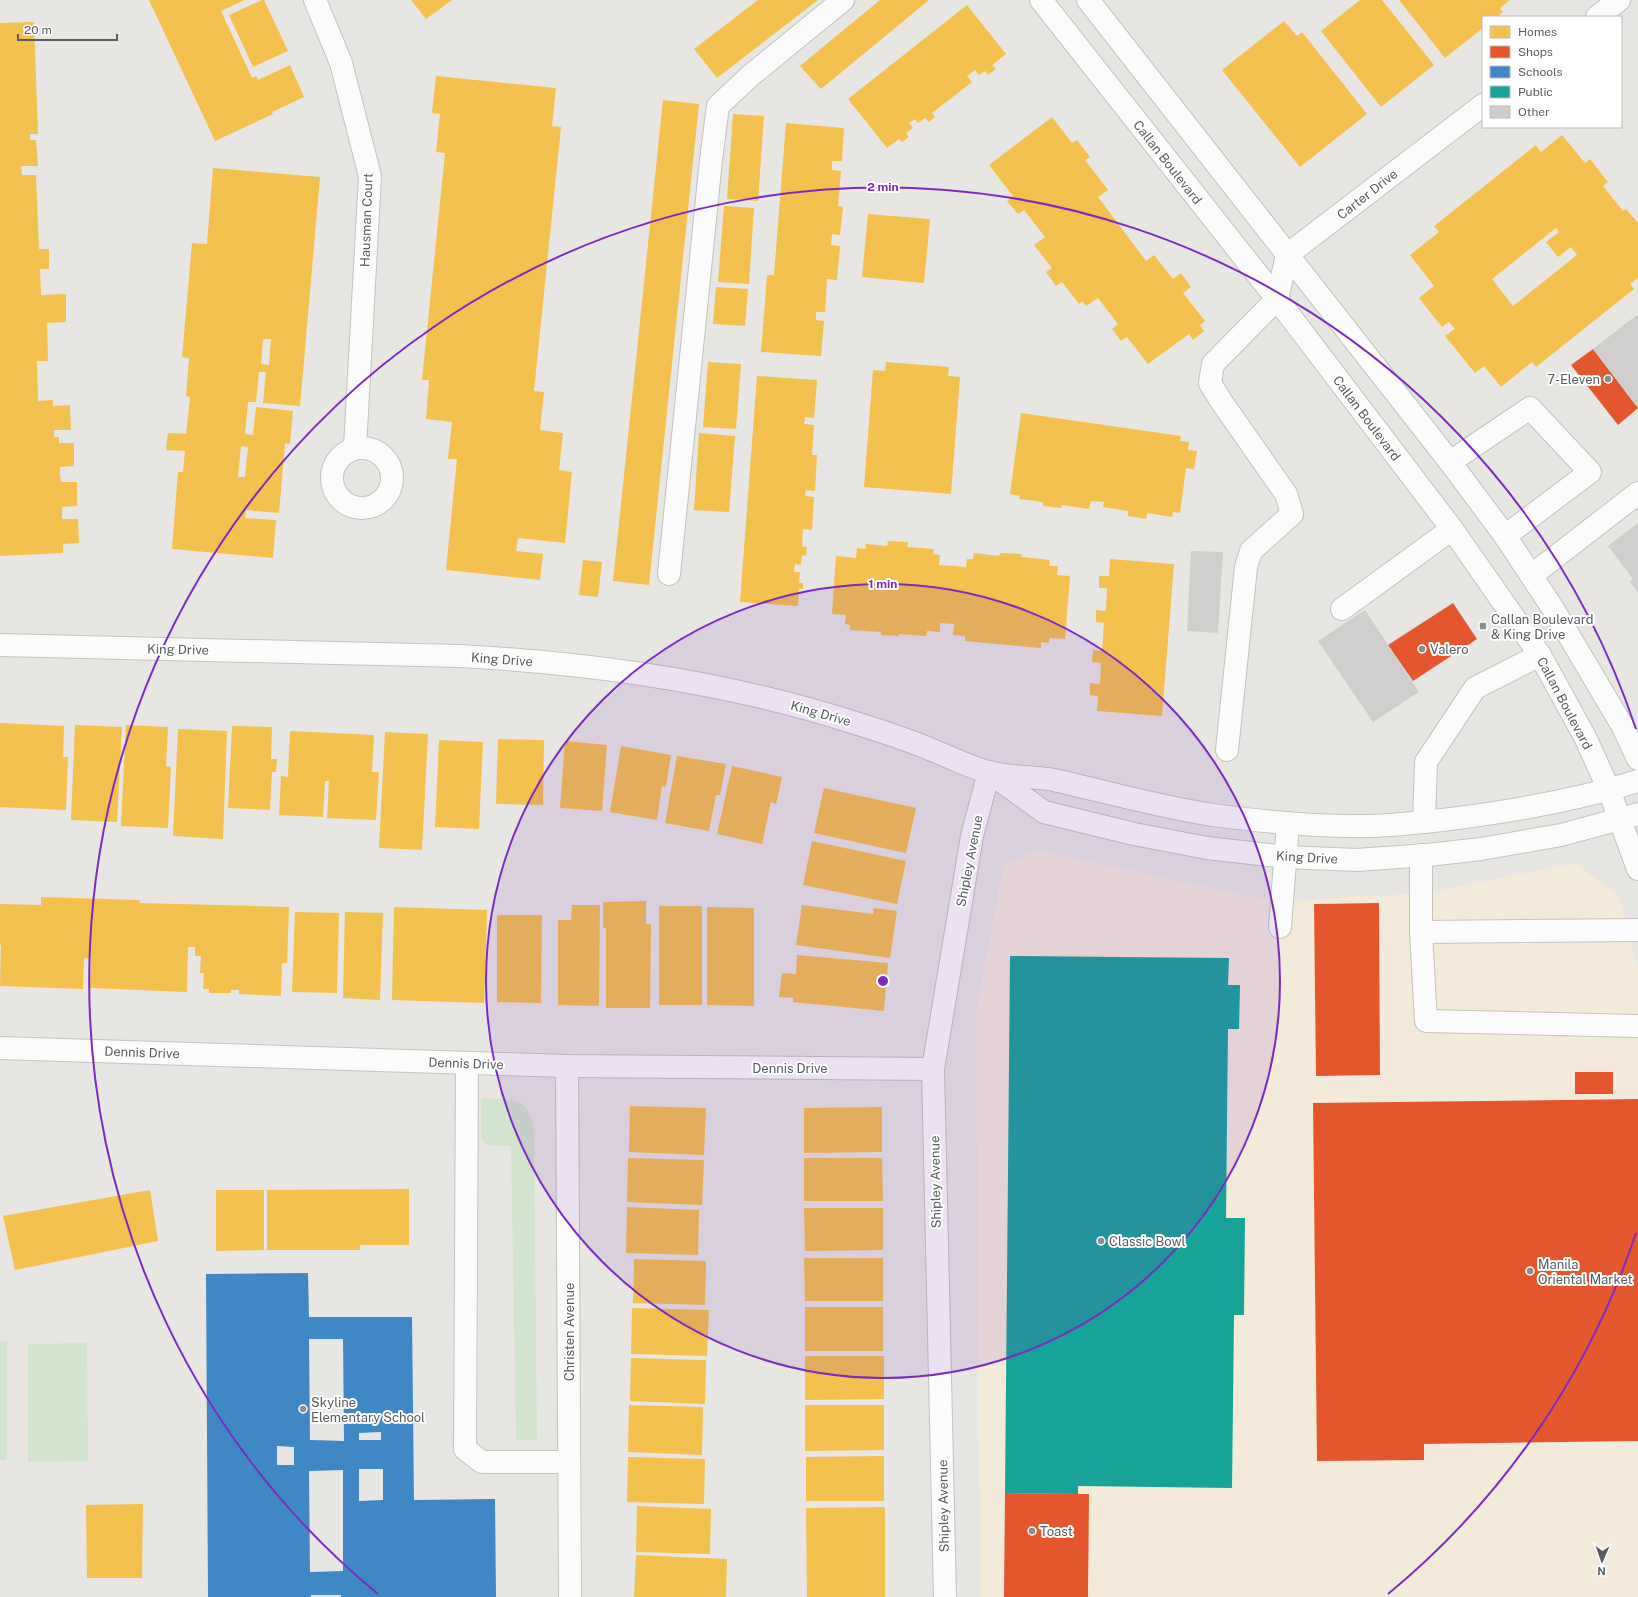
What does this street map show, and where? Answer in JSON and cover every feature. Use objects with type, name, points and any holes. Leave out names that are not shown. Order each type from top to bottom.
[{"type":"street","name":"Hausman Court","points":[[316,0],[342,63],[370,176],[355,448]]},
{"type":"street","points":[[669,574],[711,160],[718,106],[750,76],[843,0]]},
{"type":"street","name":"Callan Boulevard","points":[[1041,0],[1276,300],[1452,529],[1540,655],[1586,739],[1609,790],[1629,817],[1638,869]]},
{"type":"street","points":[[1088,0],[1450,462],[1505,536],[1552,607],[1623,727],[1638,759]]},
{"type":"street","points":[[1598,16],[1619,0]]},
{"type":"street","name":"Carter Drive","points":[[1287,255],[1482,106]]},
{"type":"street","points":[[1227,750],[1246,567],[1251,550],[1278,528],[1292,514],[1286,494],[1210,383],[1213,364],[1276,300],[1287,255]]},
{"type":"street","points":[[1450,462],[1530,408],[1590,472],[1505,536]]},
{"type":"street","points":[[1532,575],[1638,493]]},
{"type":"street","points":[[1342,609],[1452,529]]},
{"type":"street","name":"King Drive","points":[[0,644],[459,656],[532,660],[602,668],[712,686],[796,706],[853,722],[989,772],[1050,779],[1142,802],[1212,815],[1288,824],[1355,826],[1424,822],[1476,816],[1548,804],[1609,790],[1638,781]]},
{"type":"street","points":[[1424,822],[1426,762],[1475,688],[1540,655]]},
{"type":"street","name":"King Drive","points":[[989,772],[1044,812],[1134,834],[1207,848],[1286,857],[1356,860],[1421,855],[1481,848],[1561,835],[1629,817]]},
{"type":"street","name":"Shipley Avenue","points":[[945,1597],[933,1069],[972,836],[989,772]]},
{"type":"street","points":[[1280,928],[1288,824]]},
{"type":"street","points":[[1421,855],[1421,932],[1426,1021],[1638,1026]]},
{"type":"street","points":[[1421,932],[1638,930]]},
{"type":"street","name":"Dennis Drive","points":[[0,1048],[567,1066],[933,1069]]},
{"type":"street","points":[[466,1063],[465,1449],[482,1462],[569,1462]]},
{"type":"street","name":"Christen Avenue","points":[[567,1066],[570,1597]]},
{"type":"shaded area","points":[[1036,850],[1277,902],[1424,893],[1575,863],[1618,895],[1638,968],[1638,1597],[980,1597],[976,1011],[1004,865]]},
{"type":"green space","points":[[481,1099],[508,1099],[522,1104],[531,1117],[534,1128],[537,1440],[516,1440],[511,1146],[487,1145],[481,1139]]},
{"type":"green space","points":[[0,1341],[7,1341],[7,1460],[0,1460]]},
{"type":"green space","points":[[87,1343],[88,1461],[28,1462],[28,1344]]},
{"type":"building: Homes","points":[[149,0],[245,0],[221,11],[252,78],[256,76],[258,80],[290,65],[304,97],[272,112],[273,114],[215,141]]},
{"type":"building: Homes","points":[[264,0],[288,51],[253,67],[229,15]]},
{"type":"building: Homes","points":[[411,0],[452,0],[426,19]]},
{"type":"building: Homes","points":[[758,0],[818,0],[717,78],[694,49]]},
{"type":"building: Homes","points":[[880,0],[929,0],[821,89],[800,66]]},
{"type":"building: Homes","points":[[1360,0],[1382,0],[1434,65],[1381,107],[1321,31]]},
{"type":"building: Homes","points":[[1399,0],[1510,0],[1500,8],[1503,12],[1498,16],[1482,16],[1482,29],[1445,58]]},
{"type":"building: Homes","points":[[967,5],[1006,54],[992,65],[996,69],[988,75],[985,71],[979,75],[975,70],[967,76],[972,82],[932,113],[935,117],[929,122],[925,118],[918,123],[915,119],[909,123],[913,128],[906,133],[909,137],[902,142],[899,139],[887,148],[848,99]]},
{"type":"building: Homes","points":[[1284,21],[1297,36],[1302,32],[1367,114],[1300,167],[1222,70]]},
{"type":"building: Homes","points":[[34,22],[38,134],[30,134],[30,140],[36,140],[38,166],[21,166],[22,175],[36,175],[39,249],[49,249],[49,269],[40,269],[41,295],[66,294],[66,322],[47,323],[48,361],[37,361],[38,401],[53,400],[53,406],[70,405],[71,430],[54,430],[54,437],[59,437],[59,443],[74,443],[74,466],[60,467],[60,475],[61,482],[77,482],[77,506],[62,507],[62,519],[78,519],[79,543],[63,544],[63,553],[0,556],[0,23]]},
{"type":"building: Homes","points":[[436,76],[556,88],[552,126],[561,127],[534,391],[544,392],[540,430],[563,433],[559,470],[572,472],[565,543],[518,538],[516,551],[543,554],[540,580],[446,570],[457,459],[448,459],[452,422],[426,419],[429,380],[422,380],[445,153],[436,152],[440,114],[432,113]]},
{"type":"building: Homes","points":[[663,100],[699,104],[649,585],[613,581]]},
{"type":"building: Homes","points":[[733,114],[764,116],[758,201],[727,199]]},
{"type":"building: Homes","points":[[1052,117],[1072,143],[1077,140],[1090,157],[1085,160],[1108,190],[1098,197],[1146,261],[1154,255],[1173,279],[1181,273],[1191,287],[1183,293],[1205,321],[1200,325],[1204,331],[1193,340],[1189,334],[1148,364],[1127,337],[1121,341],[1112,329],[1118,324],[1098,298],[1086,306],[1082,301],[1079,304],[1062,282],[1056,286],[1046,272],[1052,268],[1034,245],[1045,237],[1024,210],[1018,214],[1007,201],[1013,196],[989,165]]},
{"type":"building: Homes","points":[[786,123],[844,128],[842,161],[832,161],[832,170],[841,171],[838,206],[843,207],[840,235],[832,234],[831,245],[840,246],[837,280],[827,279],[825,312],[816,312],[816,320],[824,321],[821,356],[761,352],[767,275],[774,275]]},
{"type":"building: Homes","points":[[1562,135],[1585,163],[1590,159],[1608,182],[1603,186],[1623,211],[1626,209],[1638,223],[1638,278],[1630,284],[1634,289],[1536,367],[1532,362],[1501,387],[1484,366],[1475,373],[1445,336],[1455,329],[1449,322],[1442,327],[1419,298],[1434,286],[1410,255],[1439,232],[1434,226],[1536,145],[1541,152]],"holes":[[[1556,228],[1559,232],[1546,242],[1558,257],[1571,247],[1577,255],[1513,306],[1492,279]]]},
{"type":"building: Homes","points":[[213,168],[320,177],[300,406],[263,403],[266,372],[259,372],[256,402],[248,402],[245,434],[253,435],[256,407],[293,411],[290,444],[285,443],[279,513],[246,510],[245,518],[276,520],[273,558],[172,549],[178,472],[183,472],[185,451],[166,450],[168,433],[186,434],[190,397],[186,396],[189,358],[182,357],[192,243],[207,244]],"holes":[[[263,339],[271,339],[269,365],[261,364]],[[241,446],[248,447],[245,477],[238,477]]]},
{"type":"building: Homes","points":[[724,206],[754,208],[749,284],[718,282]]},
{"type":"building: Homes","points":[[868,214],[930,219],[924,283],[862,277]]},
{"type":"building: Homes","points":[[716,287],[748,289],[745,326],[713,324]]},
{"type":"building: Homes","points":[[708,362],[741,364],[736,429],[703,427]]},
{"type":"building: Homes","points":[[886,362],[949,367],[948,376],[960,377],[951,494],[864,487],[873,370],[885,371]]},
{"type":"building: Homes","points":[[757,376],[817,380],[814,418],[805,417],[804,424],[814,425],[812,455],[817,455],[815,491],[806,490],[805,496],[814,497],[812,530],[803,529],[802,546],[807,547],[806,556],[802,555],[801,565],[795,564],[794,572],[800,572],[799,583],[803,583],[803,589],[799,589],[798,606],[740,602]]},
{"type":"building: Homes","points":[[1021,413],[1181,436],[1180,441],[1189,442],[1188,450],[1197,451],[1194,469],[1186,468],[1180,513],[1173,512],[1172,517],[1147,513],[1146,519],[1128,516],[1128,511],[1103,507],[1104,502],[1091,501],[1089,509],[1062,505],[1061,508],[1043,506],[1043,502],[1019,499],[1020,496],[1010,494]]},
{"type":"building: Homes","points":[[699,433],[735,436],[729,512],[694,510]]},
{"type":"building: Homes","points":[[888,541],[908,542],[907,547],[934,549],[933,554],[940,555],[939,565],[966,567],[967,559],[973,559],[974,553],[999,556],[1000,553],[1022,554],[1021,557],[1050,560],[1049,566],[1058,566],[1057,575],[1070,576],[1065,639],[1049,638],[1049,643],[1041,642],[1041,648],[965,641],[965,636],[953,635],[954,624],[940,623],[940,632],[927,631],[926,636],[899,634],[899,636],[881,635],[881,632],[850,630],[850,625],[845,624],[846,615],[832,614],[836,556],[856,558],[857,548],[866,549],[866,544],[887,546]]},
{"type":"building: Homes","points":[[1110,559],[1174,564],[1162,716],[1097,711],[1098,696],[1090,695],[1090,683],[1100,684],[1101,663],[1092,662],[1093,650],[1102,651],[1104,623],[1096,622],[1096,610],[1106,611],[1107,588],[1099,588],[1099,576],[1109,576]]},
{"type":"building: Homes","points":[[583,560],[602,562],[598,597],[579,595]]},
{"type":"building: Homes","points":[[0,723],[64,726],[63,757],[68,757],[66,810],[0,807]]},
{"type":"building: Homes","points":[[75,725],[122,727],[117,822],[71,820]]},
{"type":"building: Homes","points":[[126,725],[168,727],[166,766],[171,767],[168,828],[121,826]]},
{"type":"building: Homes","points":[[232,726],[272,727],[271,759],[277,759],[276,772],[272,772],[270,810],[228,808]]},
{"type":"building: Homes","points":[[178,729],[227,731],[223,839],[173,836]]},
{"type":"building: Homes","points":[[290,731],[374,735],[372,772],[379,772],[376,820],[327,818],[329,781],[325,781],[323,817],[279,815],[281,776],[288,777]]},
{"type":"building: Homes","points":[[385,732],[428,734],[422,850],[379,848]]},
{"type":"building: Homes","points":[[498,739],[544,740],[543,805],[496,804]]},
{"type":"building: Homes","points":[[439,740],[483,742],[479,829],[435,827]]},
{"type":"building: Homes","points":[[565,741],[607,745],[602,811],[560,808]]},
{"type":"building: Homes","points":[[621,746],[671,755],[666,787],[662,786],[657,820],[610,812]]},
{"type":"building: Homes","points":[[677,756],[726,764],[720,795],[716,795],[709,831],[665,823]]},
{"type":"building: Homes","points":[[732,766],[782,777],[776,804],[771,802],[762,844],[717,834]]},
{"type":"building: Homes","points":[[824,788],[916,808],[906,853],[814,833]]},
{"type":"building: Homes","points":[[812,841],[906,861],[897,904],[803,885]]},
{"type":"building: Homes","points":[[41,897],[140,900],[139,903],[289,907],[287,963],[282,963],[281,996],[239,994],[239,990],[231,990],[231,993],[209,993],[209,989],[203,989],[204,973],[200,973],[201,956],[195,956],[195,947],[188,947],[187,992],[90,988],[91,959],[84,958],[83,989],[0,986],[0,904],[41,905]]},
{"type":"building: Homes","points":[[646,901],[646,924],[651,924],[650,1008],[606,1008],[606,928],[603,928],[603,902]]},
{"type":"building: Homes","points":[[572,905],[600,905],[599,1006],[558,1005],[558,920],[571,920]]},
{"type":"building: Homes","points":[[802,905],[873,914],[874,908],[897,911],[890,958],[796,945]]},
{"type":"building: Homes","points":[[659,906],[702,906],[702,1005],[659,1005]]},
{"type":"building: Homes","points":[[394,907],[487,910],[484,1003],[392,1000]]},
{"type":"building: Homes","points":[[707,907],[754,908],[754,1006],[707,1005]]},
{"type":"building: Homes","points":[[295,912],[339,913],[337,993],[292,992]]},
{"type":"building: Homes","points":[[345,912],[383,913],[380,1000],[343,998]]},
{"type":"building: Homes","points":[[497,915],[542,915],[541,1003],[497,1002]]},
{"type":"building: Homes","points":[[797,955],[888,963],[884,1011],[793,1002],[793,998],[779,997],[782,973],[796,974]]},
{"type":"building: Homes","points":[[630,1106],[706,1108],[704,1155],[629,1152]]},
{"type":"building: Homes","points":[[882,1107],[882,1152],[804,1153],[804,1108]]},
{"type":"building: Homes","points":[[628,1158],[704,1160],[702,1205],[627,1202]]},
{"type":"building: Homes","points":[[804,1158],[882,1158],[883,1201],[804,1201]]},
{"type":"building: Homes","points":[[409,1189],[409,1245],[360,1245],[360,1250],[267,1250],[267,1190]]},
{"type":"building: Homes","points":[[150,1190],[158,1241],[15,1270],[3,1216]]},
{"type":"building: Homes","points":[[216,1190],[264,1190],[264,1250],[216,1251]]},
{"type":"building: Homes","points":[[627,1207],[699,1210],[698,1255],[626,1253]]},
{"type":"building: Homes","points":[[804,1208],[883,1208],[883,1250],[805,1251]]},
{"type":"building: Homes","points":[[804,1258],[883,1258],[883,1301],[805,1301]]},
{"type":"building: Homes","points":[[634,1259],[706,1261],[705,1305],[633,1303]]},
{"type":"building: Homes","points":[[805,1307],[883,1307],[883,1351],[805,1351]]},
{"type":"building: Homes","points":[[632,1308],[709,1310],[707,1356],[631,1354]]},
{"type":"building: Homes","points":[[805,1356],[884,1356],[884,1399],[805,1400]]},
{"type":"building: Homes","points":[[631,1358],[706,1360],[705,1404],[630,1401]]},
{"type":"building: Homes","points":[[629,1405],[703,1407],[702,1455],[628,1452]]},
{"type":"building: Homes","points":[[805,1405],[884,1405],[884,1450],[805,1451]]},
{"type":"building: Homes","points":[[884,1456],[884,1501],[806,1501],[806,1457]]},
{"type":"building: Homes","points":[[628,1457],[705,1459],[704,1504],[627,1502]]},
{"type":"building: Homes","points":[[143,1504],[142,1578],[87,1578],[86,1505]]},
{"type":"building: Homes","points":[[637,1506],[711,1509],[710,1554],[636,1552]]},
{"type":"building: Homes","points":[[885,1507],[885,1597],[807,1597],[806,1508]]},
{"type":"building: Homes","points":[[636,1555],[727,1559],[726,1597],[634,1597]]},
{"type":"building: Shops","points":[[1593,349],[1638,408],[1618,425],[1571,365]]},
{"type":"building: Shops","points":[[1453,603],[1477,639],[1413,681],[1388,645]]},
{"type":"building: Shops","points":[[1379,903],[1380,1075],[1316,1076],[1314,904]]},
{"type":"building: Shops","points":[[1575,1072],[1613,1072],[1613,1094],[1575,1094]]},
{"type":"building: Shops","name":"Manila Oriental Market","points":[[1638,1099],[1638,1441],[1424,1444],[1424,1460],[1317,1461],[1313,1103]]},
{"type":"building: Shops","points":[[1005,1493],[1089,1494],[1088,1597],[1004,1597]]},
{"type":"building: Schools","points":[[308,1273],[309,1317],[412,1317],[414,1500],[495,1499],[496,1597],[341,1597],[341,1595],[311,1595],[311,1597],[208,1597],[206,1274]],"holes":[[[309,1339],[343,1339],[344,1441],[310,1440]],[[381,1432],[381,1440],[359,1440],[359,1433]],[[277,1446],[294,1447],[294,1465],[277,1465]],[[359,1469],[383,1469],[383,1500],[359,1501]],[[343,1470],[343,1571],[310,1572],[309,1471]]]},
{"type":"building: Public","points":[[1010,956],[1229,958],[1228,985],[1240,985],[1239,1029],[1228,1029],[1226,1218],[1245,1218],[1244,1315],[1234,1315],[1232,1488],[1078,1486],[1078,1494],[1005,1493]]},
{"type":"building: Other","points":[[1638,314],[1638,408],[1593,349]]},
{"type":"building: Other","points":[[1638,523],[1638,593],[1630,582],[1633,579],[1608,546]]},
{"type":"building: Other","points":[[1191,551],[1223,552],[1218,633],[1187,631]]},
{"type":"building: Other","points":[[1365,610],[1419,692],[1373,722],[1318,641]]},
{"type":"place","name":"7-Eleven","points":[[1608,379]]},
{"type":"place","name":"Callan Boulevard & King Drive","points":[[1483,626]]},
{"type":"place","name":"Valero","points":[[1422,649]]},
{"type":"place","name":"Classic Bowl","points":[[1101,1241]]},
{"type":"place","name":"Manila Oriental Market","points":[[1530,1271]]},
{"type":"place","name":"Skyline Elementary School","points":[[303,1409]]},
{"type":"place","name":"Toast","points":[[1032,1531]]}]
